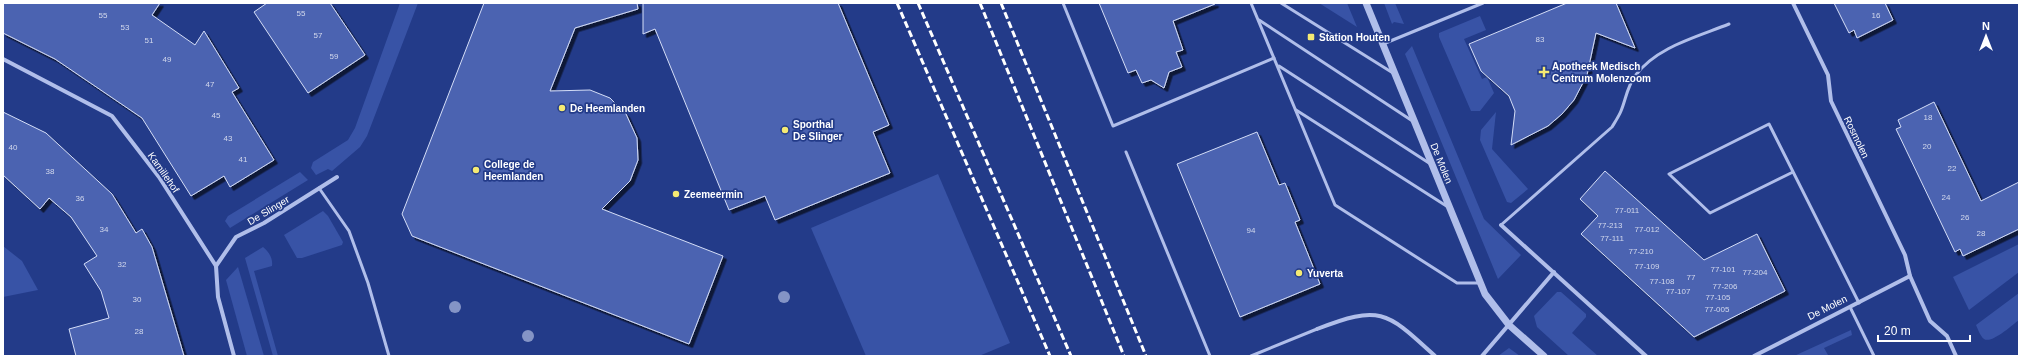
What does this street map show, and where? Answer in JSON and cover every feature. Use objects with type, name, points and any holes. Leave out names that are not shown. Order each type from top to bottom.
[{"type":"street","name":"De Molen","points":[[1366,3],[1480,283],[1492,304],[1509,325],[1544,356]]},
{"type":"street","name":"Rosmolen","points":[[1793,3],[1828,75],[1831,101],[1905,255],[1910,276],[1930,321],[1947,336],[1956,356]]},
{"type":"street","name":"Kamillehof","points":[[3,59],[112,116],[160,177],[216,266],[218,297],[234,356]]},
{"type":"street","name":"De Slinger","points":[[216,266],[236,237],[264,223],[337,177]]},
{"type":"street","points":[[1501,225],[1646,356]]},
{"type":"street","points":[[1482,356],[1554,272]]},
{"type":"street","name":"De Molen","points":[[1754,356],[1910,276]]},
{"type":"street","points":[[1317,329],[1354,316],[1370,315],[1384,317],[1402,326],[1435,356]]},
{"type":"lane","points":[[1063,3],[1113,126],[1274,58]]},
{"type":"lane","points":[[1251,3],[1336,205],[1457,283],[1480,283]]},
{"type":"lane","points":[[1282,3],[1396,75]]},
{"type":"lane","points":[[1383,44],[1483,3]]},
{"type":"lane","points":[[1259,20],[1414,122]]},
{"type":"lane","points":[[1501,225],[1612,127],[1621,112],[1627,91],[1634,77],[1646,63],[1661,52],[1728,24]]},
{"type":"lane","points":[[1278,66],[1432,165]]},
{"type":"lane","points":[[1296,110],[1450,208]]},
{"type":"lane","points":[[1793,172],[1710,213],[1669,174],[1769,124],[1859,302]]},
{"type":"lane","points":[[1126,152],[1210,356]]},
{"type":"lane","points":[[319,188],[349,231],[368,283],[389,356]]},
{"type":"lane","points":[[1850,307],[1874,356]]},
{"type":"lane","points":[[1251,356],[1317,329]]},
{"type":"shaded area","points":[[400,3],[418,3],[367,136],[360,147],[332,171],[328,169],[316,175],[311,168],[313,162],[348,140],[355,128]]},
{"type":"shaded area","points":[[1319,3],[1347,3],[1357,27]]},
{"type":"shaded area","points":[[1384,3],[1395,3],[1404,24],[1394,22],[1392,24]]},
{"type":"shaded area","points":[[1480,16],[1486,30],[1464,39],[1482,79],[1487,77],[1494,93],[1480,111],[1471,111],[1439,37],[1439,33]]},
{"type":"shaded area","points":[[1412,46],[1484,219],[1521,255],[1498,279],[1405,54]]},
{"type":"shaded area","points":[[1496,112],[1492,149],[1528,189],[1511,203],[1507,202],[1480,140],[1481,130]]},
{"type":"shaded area","points":[[300,172],[308,180],[230,228],[225,221],[228,216]]},
{"type":"shaded area","points":[[938,174],[1010,343],[979,356],[866,356],[811,228]]},
{"type":"shaded area","points":[[323,211],[328,216],[343,242],[342,245],[302,258],[297,258],[284,235]]},
{"type":"shaded area","points":[[2019,244],[2019,272],[1969,310],[1953,277]]},
{"type":"shaded area","points":[[3,246],[22,261],[38,290],[3,297]]},
{"type":"shaded area","points":[[263,247],[270,255],[272,266],[254,271],[278,356],[273,356],[245,258]]},
{"type":"shaded area","points":[[238,267],[264,356],[247,356],[226,280]]},
{"type":"shaded area","points":[[1557,292],[1561,292],[1586,314],[1586,317],[1572,333],[1598,356],[1569,356],[1537,327],[1534,316]]},
{"type":"shaded area","points":[[2019,293],[2019,320],[1997,337],[1988,340],[1984,339],[1976,325]]},
{"type":"shaded area","points":[[1851,330],[1852,335],[1824,348],[1828,355],[1826,356],[1794,356]]},
{"type":"shaded area","points":[[1509,348],[1520,356],[1498,356]]},
{"type":"building","points":[[3,3],[160,3],[152,15],[195,45],[204,31],[239,88],[232,92],[274,160],[230,187],[224,176],[191,196],[142,118],[55,59],[3,33]]},
{"type":"building","points":[[267,3],[330,3],[365,55],[308,93],[254,12]]},
{"type":"building","name":"De Heemlanden","points":[[484,3],[637,3],[638,9],[575,28],[550,91],[590,90],[610,98],[626,114],[637,138],[638,160],[630,181],[602,209],[723,256],[689,344],[412,236],[402,214]]},
{"type":"building","points":[[643,3],[838,3],[889,125],[873,132],[890,173],[775,220],[765,196],[729,210],[655,29],[643,34]]},
{"type":"building","points":[[1099,3],[1215,4],[1173,21],[1183,50],[1176,52],[1182,67],[1169,72],[1164,88],[1151,80],[1142,83],[1136,70],[1128,73]]},
{"type":"building","name":"Apotheek Medisch Centrum Molenzoom","points":[[1567,3],[1616,3],[1635,48],[1596,33],[1587,75],[1574,100],[1562,114],[1548,126],[1511,145],[1515,111],[1509,96],[1481,71],[1469,44]]},
{"type":"building","points":[[1834,3],[1885,3],[1893,20],[1857,38],[1854,30],[1849,33]]},
{"type":"building","points":[[1934,102],[1981,201],[2019,182],[2019,229],[1963,256],[1960,249],[1955,252],[1896,129],[1901,127],[1898,120]]},
{"type":"building","points":[[3,112],[46,133],[112,194],[136,233],[142,229],[152,247],[184,356],[76,356],[69,329],[109,318],[101,291],[84,264],[97,256],[71,217],[49,198],[40,209],[3,175]]},
{"type":"building","points":[[1257,132],[1279,185],[1285,183],[1300,220],[1295,222],[1320,284],[1240,317],[1177,164]]},
{"type":"building","points":[[1605,171],[1704,260],[1757,234],[1785,291],[1694,337],[1581,234],[1598,216],[1580,199]]},
{"type":"railway","points":[[897,3],[1050,356]]},
{"type":"railway","points":[[918,3],[1071,356]]},
{"type":"railway","points":[[980,3],[1124,356]]},
{"type":"railway","points":[[1001,3],[1146,356]]},
{"type":"place","name":"Station Houten","points":[[1311,37]]},
{"type":"place","name":"Apotheek Medisch Centrum Molenzoom","points":[[1544,72]]},
{"type":"place","name":"De Heemlanden","points":[[562,108]]},
{"type":"place","name":"Sporthal De Slinger","points":[[785,130]]},
{"type":"place","name":"College de Heemlanden","points":[[476,170]]},
{"type":"place","name":"Zeemeermin","points":[[676,194]]},
{"type":"place","name":"Yuverta","points":[[1299,273]]}]
